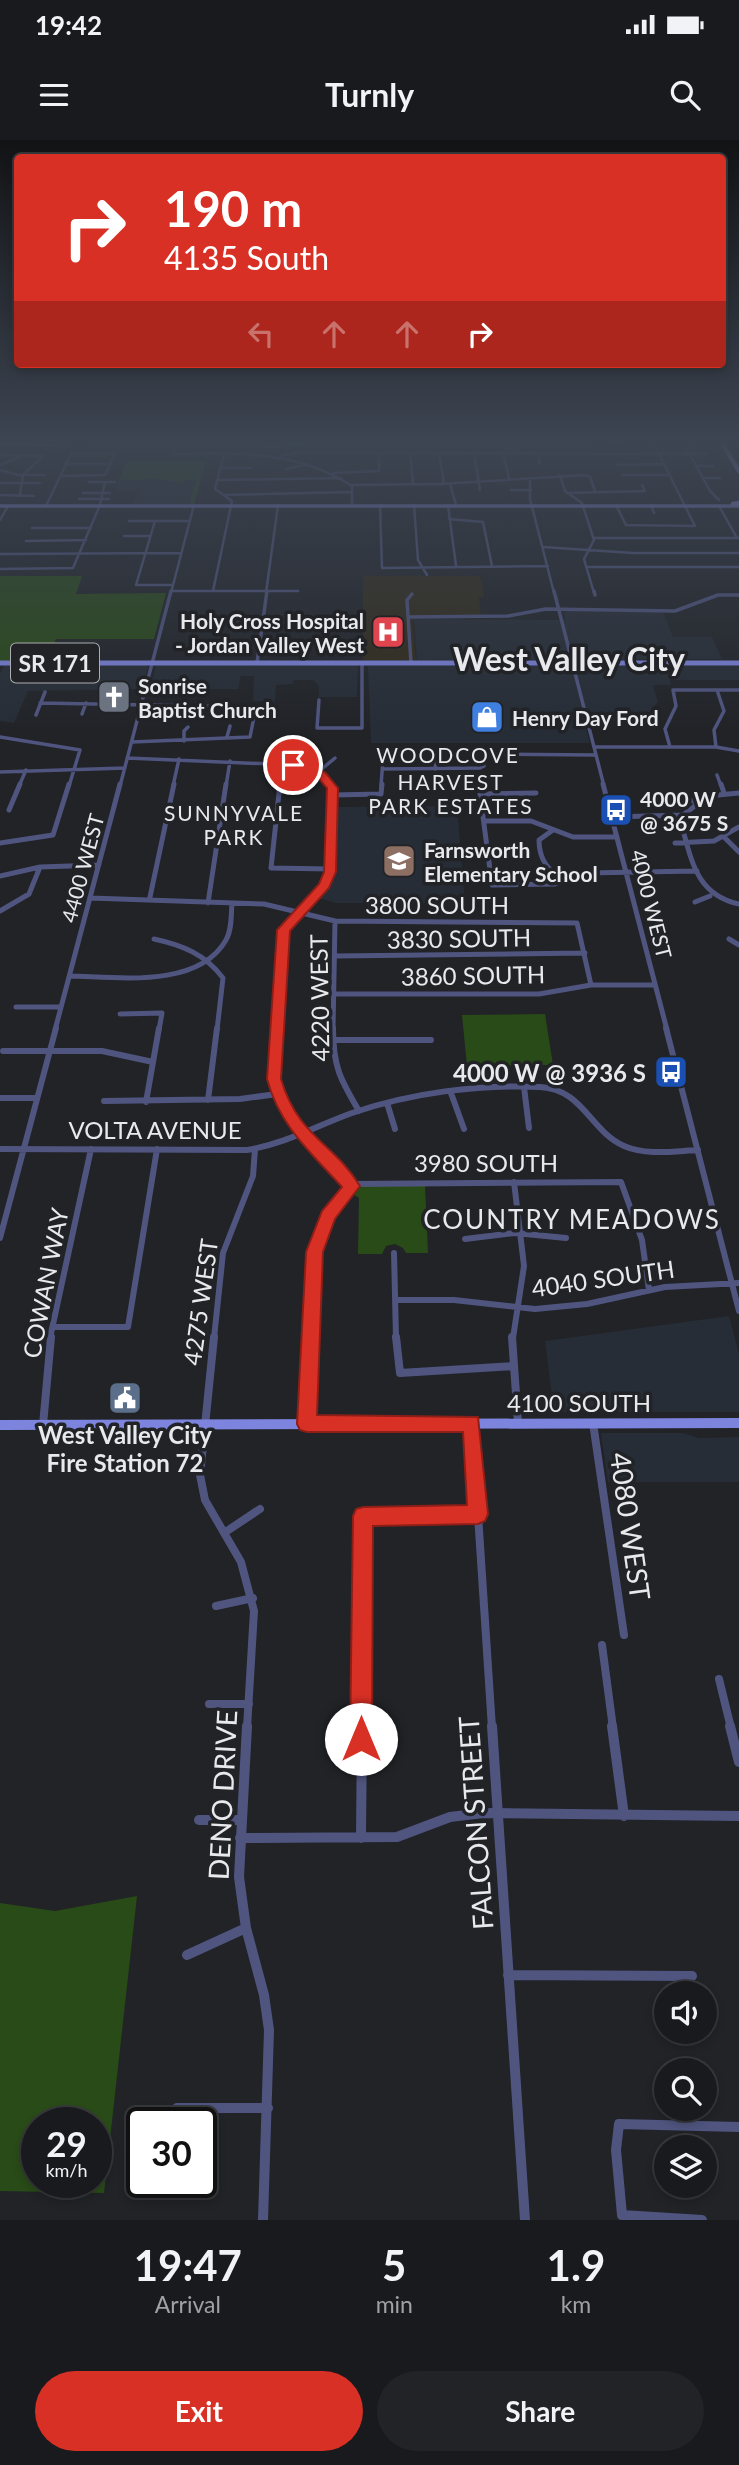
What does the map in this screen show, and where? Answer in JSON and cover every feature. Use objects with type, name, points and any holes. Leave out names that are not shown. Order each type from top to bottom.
[{"type":"main road","name":"SR 171","points":[[0,663],[739,663]]},
{"type":"main road","name":"4100 SOUTH","points":[[0,1425],[739,1423]]},
{"type":"street","points":[[0,569],[73,568],[87,537]]},
{"type":"street","points":[[150,537],[136,585],[213,591],[298,591]]},
{"type":"street","name":"4400 WEST","points":[[0,1238],[185,537]]},
{"type":"street","points":[[213,591],[224,537]]},
{"type":"street","points":[[257,663],[274,537]]},
{"type":"street","points":[[381,537],[382,568],[548,566]]},
{"type":"street","points":[[416,537],[418,560],[427,575]]},
{"type":"street","points":[[452,537],[456,566]]},
{"type":"street","points":[[487,537],[492,566]]},
{"type":"street","name":"4000 WEST","points":[[540,537],[698,1150],[736,1283],[739,1311]]},
{"type":"street","points":[[595,595],[584,558],[593,538],[738,538]]},
{"type":"street","points":[[26,541],[86,540]]},
{"type":"street","points":[[543,547],[634,553],[739,553]]},
{"type":"street","points":[[0,554],[181,552]]},
{"type":"street","points":[[586,568],[739,567]]},
{"type":"street","points":[[411,663],[408,598],[412,594]]},
{"type":"street","points":[[408,617],[505,618],[559,610],[675,611],[691,607],[708,596],[739,595]]},
{"type":"street","points":[[318,700],[317,728],[362,728],[362,663]]},
{"type":"street","points":[[670,747],[665,729],[676,706],[673,690],[739,690]]},
{"type":"street","points":[[716,747],[714,730],[724,711],[717,690]]},
{"type":"street","points":[[36,715],[45,692]]},
{"type":"street","points":[[82,715],[86,703]]},
{"type":"street","points":[[40,704],[256,707],[253,735],[132,742]]},
{"type":"street","points":[[117,714],[120,705]]},
{"type":"street","points":[[227,737],[230,726]]},
{"type":"street","points":[[184,741],[184,731],[188,727]]},
{"type":"street","points":[[0,737],[80,750],[53,835],[0,843]]},
{"type":"street","points":[[594,747],[716,747],[739,751]]},
{"type":"street","points":[[435,769],[437,755]]},
{"type":"street","points":[[383,769],[480,768],[484,766],[485,755],[596,755]]},
{"type":"street","points":[[333,795],[381,794],[383,759],[387,756]]},
{"type":"street","points":[[127,758],[282,764],[317,773],[329,782],[333,795],[330,869],[325,885],[286,925],[283,933],[273,1058],[277,1094],[303,1136],[351,1184],[350,1190],[322,1226],[315,1252],[307,1424]]},
{"type":"street","points":[[317,773],[335,758]]},
{"type":"street","points":[[150,897],[179,759]]},
{"type":"street","points":[[208,903],[230,761]]},
{"type":"street","points":[[282,764],[271,868],[330,869]]},
{"type":"street","points":[[0,772],[125,768]]},
{"type":"street","points":[[9,810],[26,770]]},
{"type":"street","points":[[717,775],[724,793]]},
{"type":"street","points":[[536,793],[480,794],[492,885],[550,885],[586,873],[697,871]]},
{"type":"street","points":[[612,817],[679,816],[692,811],[708,796],[739,793]]},
{"type":"street","points":[[682,797],[698,803]]},
{"type":"street","points":[[679,816],[703,888],[710,896],[739,904]]},
{"type":"street","points":[[484,821],[531,821],[573,837],[617,837]]},
{"type":"street","points":[[675,843],[724,837],[739,827]]},
{"type":"street","points":[[553,830],[539,839],[542,863],[545,870],[564,881]]},
{"type":"street","points":[[724,837],[739,852]]},
{"type":"street","points":[[0,876],[40,867],[99,865]]},
{"type":"street","points":[[0,911],[29,894],[40,867]]},
{"type":"street","points":[[695,902],[710,896]]},
{"type":"street","name":"3800 SOUTH","points":[[90,898],[150,897],[208,903],[264,904],[335,921],[577,923],[585,953]]},
{"type":"street","points":[[70,976],[167,974],[206,961],[227,938],[232,903]]},
{"type":"street","name":"4220 WEST","points":[[335,921],[332,1040],[336,1071],[359,1111]]},
{"type":"street","points":[[154,939],[181,944],[218,970],[223,983],[208,1100]]},
{"type":"street","points":[[729,939],[739,945]]},
{"type":"street","points":[[585,953],[591,985]]},
{"type":"street","name":"3830 SOUTH","points":[[334,956],[585,953]]},
{"type":"street","name":"3860 SOUTH","points":[[333,994],[539,993],[591,985],[655,985]]},
{"type":"street","points":[[16,1007],[61,1007]]},
{"type":"street","points":[[120,1014],[162,1013],[146,1102]]},
{"type":"street","points":[[332,1040],[431,1040]]},
{"type":"street","points":[[3,1051],[102,1051],[153,1062]]},
{"type":"street","points":[[524,1087],[529,1128]]},
{"type":"street","name":"VOLTA AVENUE","points":[[0,1149],[255,1149],[303,1136],[359,1111],[387,1103],[451,1093],[524,1087],[552,1088],[572,1095],[609,1136],[624,1146],[641,1150],[698,1150]]},
{"type":"street","points":[[451,1093],[464,1129]]},
{"type":"street","points":[[104,1101],[208,1100],[277,1094]]},
{"type":"street","points":[[0,1098],[37,1098]]},
{"type":"street","points":[[387,1103],[395,1129]]},
{"type":"street","name":"COWAN WAY","points":[[43,1425],[49,1388],[47,1359],[91,1149]]},
{"type":"street","points":[[53,1327],[128,1327],[157,1149]]},
{"type":"street","name":"4275 WEST","points":[[205,1424],[223,1254],[233,1219],[256,1177],[255,1149]]},
{"type":"street","points":[[514,1182],[524,1266],[514,1308],[518,1423]]},
{"type":"street","name":"3980 SOUTH","points":[[351,1184],[621,1182],[642,1240],[649,1290]]},
{"type":"street","points":[[0,1200],[10,1200]]},
{"type":"street","points":[[464,1239],[478,1235],[552,1235],[566,1238]]},
{"type":"street","points":[[394,1254],[396,1360],[400,1373],[514,1366]]},
{"type":"street","name":"4040 SOUTH","points":[[395,1300],[453,1300],[535,1309],[587,1304],[649,1290],[736,1283]]},
{"type":"street","name":"FALCON STREET","points":[[472,1423],[525,2220]]},
{"type":"street","name":"4080 WEST","points":[[593,1423],[624,1635]]},
{"type":"street","name":"DENO DRIVE","points":[[205,1424],[201,1488],[242,1562],[253,1598],[239,1877],[246,1928],[264,1995],[269,2030],[263,2220]]},
{"type":"street","points":[[224,1533],[260,1509]]},
{"type":"street","points":[[361,1838],[363,1516],[478,1514]]},
{"type":"street","points":[[216,1606],[253,1598]]},
{"type":"street","points":[[602,1645],[624,1816]]},
{"type":"street","points":[[719,1679],[739,1762]]},
{"type":"street","points":[[209,1704],[249,1704]]},
{"type":"street","points":[[240,1838],[397,1837],[461,1815],[739,1816]]},
{"type":"street","points":[[198,1820],[241,1820]]},
{"type":"street","points":[[187,1955],[246,1928]]},
{"type":"street","points":[[508,1975],[692,1976]]},
{"type":"street","points":[[217,2108],[268,2108]]},
{"type":"street","points":[[702,2220],[622,2215],[616,2150],[619,2124],[739,2126]]},
{"type":"shaded area","name":"Holy Cross Hospital - Jordan Valley West","points":[[363,576],[480,576],[484,597],[479,597],[481,616],[412,616],[416,660],[363,660]]},
{"type":"shaded area","points":[[663,612],[673,637],[712,637],[722,659],[417,660],[414,619],[565,620],[564,613]]},
{"type":"shaded area","points":[[4,665],[148,666],[142,689],[28,691],[14,723],[0,721],[0,674]]},
{"type":"shaded area","points":[[156,665],[358,665],[357,697],[319,697],[319,686],[313,680],[293,680],[293,684],[276,685],[275,701],[253,701],[254,676],[241,676],[238,689],[171,689],[172,681],[152,682]]},
{"type":"shaded area","points":[[368,666],[739,666],[739,680],[670,680],[671,685],[653,685],[658,702],[641,721],[584,721],[590,743],[371,743]]},
{"type":"shaded area","name":"Farnsworth Elementary School","points":[[457,806],[465,903],[336,903],[319,898],[331,885],[336,871],[338,807]]},
{"type":"shaded area","points":[[729,1316],[739,1354],[739,1412],[554,1412],[545,1341]]},
{"type":"shaded area","points":[[601,1433],[683,1433],[699,1438],[739,1437],[739,1482],[608,1482]]},
{"type":"green space","points":[[0,576],[82,576],[76,594],[166,593],[154,639],[56,639],[47,660],[0,661]]},
{"type":"green space","points":[[545,1014],[553,1065],[467,1066],[462,1015]]},
{"type":"green space","points":[[425,1185],[428,1253],[406,1253],[395,1244],[386,1246],[382,1254],[358,1254],[359,1198],[353,1194],[361,1186]]},
{"type":"green space","points":[[137,1896],[112,2121],[112,2107],[21,2107],[21,2191],[0,2191],[0,1903],[55,1911]]},
{"type":"place","name":"Holy Cross Hospital - Jordan Valley West","points":[[388,632]]},
{"type":"place","name":"Sonrise Baptist Church","points":[[114,697]]},
{"type":"place","name":"Henry Day Ford","points":[[487,717]]},
{"type":"place","name":"4000 W @ 3675 S","points":[[616,810]]},
{"type":"place","name":"Farnsworth Elementary School","points":[[399,861]]},
{"type":"place","name":"4000 W @ 3936 S","points":[[671,1072]]},
{"type":"place","name":"West Valley City Fire Station 72","points":[[125,1398]]},
{"type":"district","name":"West Valley City","points":[[569,658]]},
{"type":"district","name":"WOODCOVE","points":[[448,754]]},
{"type":"district","name":"HARVEST PARK ESTATES","points":[[451,793]]},
{"type":"district","name":"SUNNYVALE PARK","points":[[234,824]]},
{"type":"district","name":"COUNTRY MEADOWS","points":[[572,1219]]},
{"type":"route","points":[[293,765],[321,775],[332,788],[330,872],[325,885],[288,922],[284,930],[273,1072],[280,1102],[293,1124],[352,1186],[322,1226],[315,1252],[307,1424],[472,1423],[478,1514],[363,1516],[361,1739]]}]
